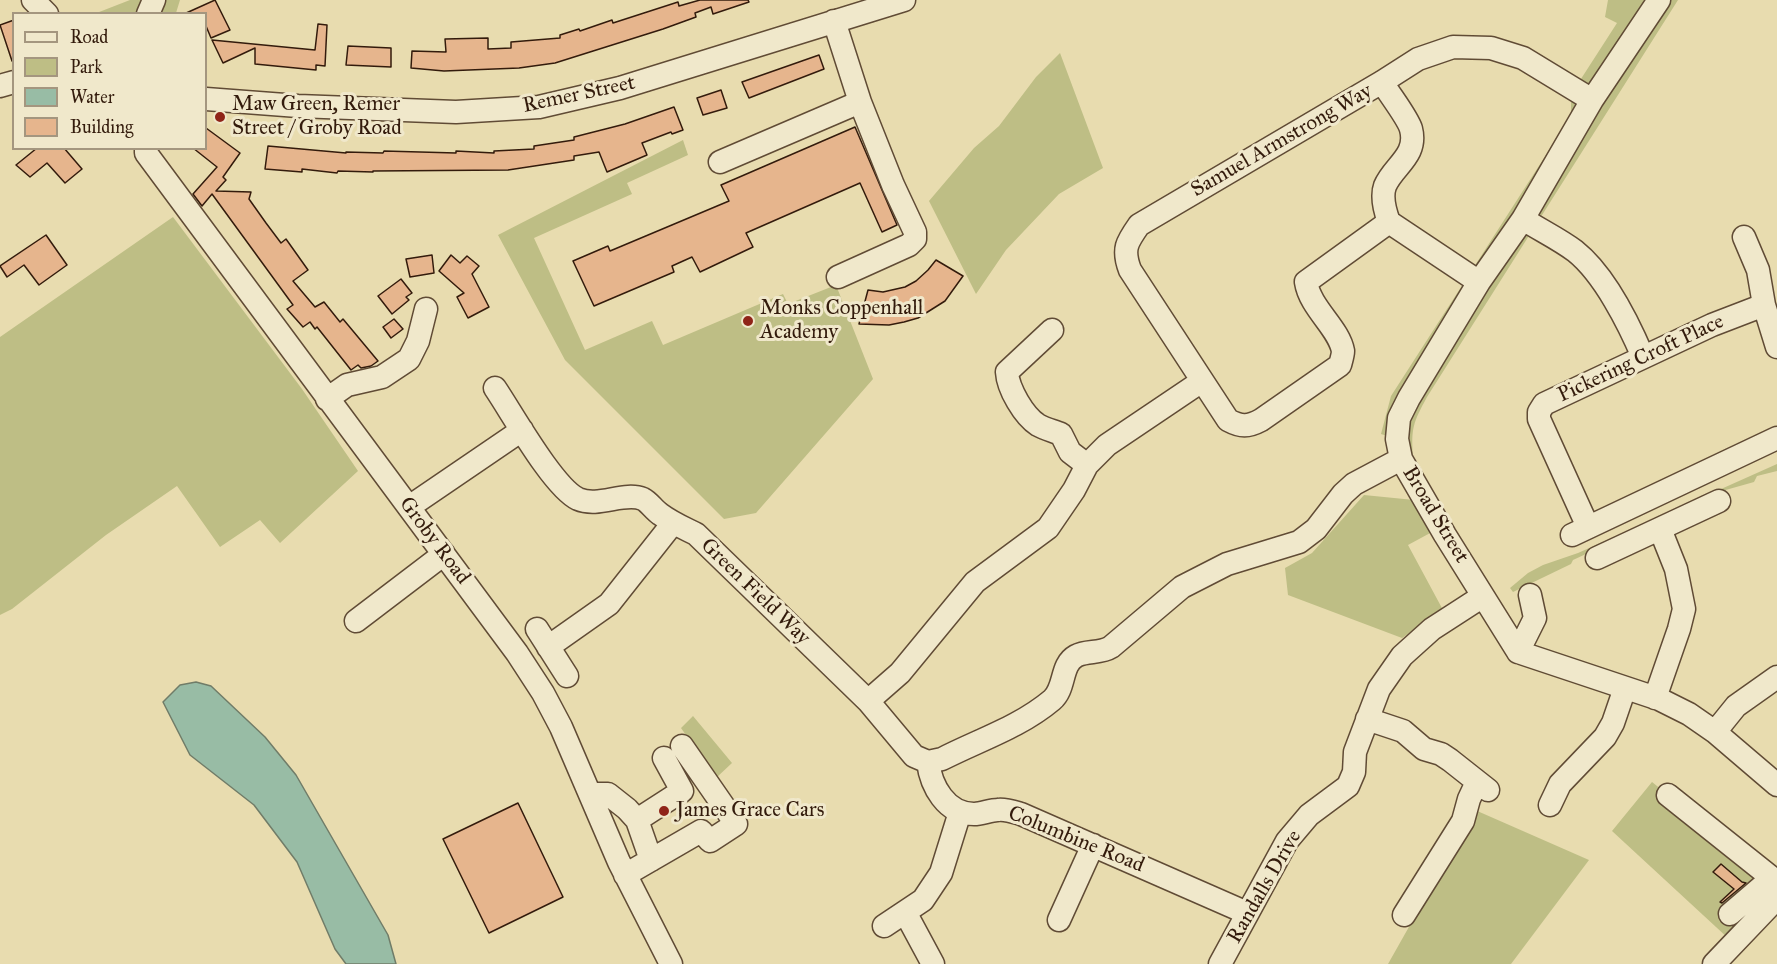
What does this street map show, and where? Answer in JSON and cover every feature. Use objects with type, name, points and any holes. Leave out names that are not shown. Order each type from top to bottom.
[{"type":"street","points":[[33,0],[45,12]]},
{"type":"street","name":"Remer Street","points":[[207,99],[298,106],[456,112],[539,107],[620,88],[834,21],[875,4],[904,0]]},
{"type":"street","name":"Broad Street","points":[[1518,652],[1401,459],[1397,439],[1399,418],[1479,282],[1523,219],[1592,100],[1659,0]]},
{"type":"street","points":[[834,21],[860,102],[892,185],[913,224],[915,239],[909,245],[838,277]]},
{"type":"street","name":"Samuel Armstrong Way","points":[[1389,222],[1306,282],[1308,293],[1338,340],[1343,352],[1340,365],[1261,420],[1252,425],[1240,427],[1228,420],[1130,270],[1125,256],[1127,241],[1139,225],[1418,59],[1453,47],[1491,48],[1523,58],[1592,100]]},
{"type":"street","points":[[1382,82],[1411,128],[1413,143],[1402,164],[1386,185],[1385,210],[1389,222],[1479,282]]},
{"type":"street","points":[[720,162],[860,102]]},
{"type":"street","name":"Groby Road","points":[[146,150],[327,399],[517,653],[543,693],[561,727],[626,875],[670,964]]},
{"type":"street","points":[[1523,219],[1574,250],[1585,260],[1627,321],[1643,357]]},
{"type":"street","points":[[1744,237],[1758,270],[1764,304],[1777,347]]},
{"type":"street","name":"Pickering Croft Place","points":[[1764,304],[1712,325],[1544,404],[1539,412],[1539,419],[1580,531],[1777,438]]},
{"type":"street","points":[[327,399],[347,385],[382,377],[409,358],[418,341],[426,309]]},
{"type":"street","points":[[1052,330],[1007,372],[1008,382],[1013,394],[1038,424],[1061,434],[1070,452],[1087,465]]},
{"type":"street","points":[[868,701],[900,673],[975,582],[1048,528],[1074,490],[1087,465],[1107,445],[1202,381]]},
{"type":"street","name":"Green Field Way","points":[[495,388],[547,468],[578,499],[595,502],[633,497],[644,499],[673,523],[696,534],[868,701],[914,756],[928,762]]},
{"type":"street","points":[[409,507],[522,430]]},
{"type":"street","points":[[884,926],[923,900],[941,873],[960,812],[946,803],[936,789],[929,776],[928,762],[942,759],[1024,721],[1054,698],[1061,689],[1067,664],[1076,656],[1102,652],[1111,647],[1182,587],[1246,557],[1278,550],[1299,542],[1316,529],[1343,494],[1354,484],[1401,459]]},
{"type":"street","points":[[1597,558],[1719,501]]},
{"type":"street","points":[[567,676],[543,638],[609,604],[673,523]]},
{"type":"street","points":[[1652,533],[1676,569],[1684,609],[1655,698]]},
{"type":"street","points":[[356,621],[444,554]]},
{"type":"street","points":[[1530,595],[1535,618],[1518,652],[1655,698],[1689,714],[1715,732],[1777,785]]},
{"type":"street","name":"Randalls Drive","points":[[1221,964],[1287,841],[1309,815],[1347,786],[1354,772],[1356,752],[1367,718],[1379,689],[1402,656],[1432,629],[1483,596]]},
{"type":"street","points":[[1715,732],[1736,706],[1777,677]]},
{"type":"street","points":[[1551,805],[1560,784],[1605,737],[1613,723],[1625,688]]},
{"type":"street","points":[[1367,718],[1403,731],[1424,748],[1441,754],[1450,760],[1479,791],[1463,821],[1404,915]]},
{"type":"street","points":[[626,875],[701,831],[710,841],[736,824],[673,752],[682,791],[637,820]]},
{"type":"street","points":[[590,794],[608,794],[627,809],[637,820],[651,860]]},
{"type":"street","points":[[1668,795],[1775,886]]},
{"type":"street","name":"Columbine Road","points":[[960,812],[974,814],[999,809],[1021,814],[1247,913]]},
{"type":"street","points":[[1058,920],[1093,845]]},
{"type":"street","points":[[1730,915],[1775,886]]},
{"type":"street","points":[[1714,964],[1775,886]]},
{"type":"street","points":[[905,912],[933,964]]},
{"type":"green space","points":[[130,0],[180,0],[176,12],[99,12]]},
{"type":"green space","points":[[1608,0],[1678,0],[1427,397],[1414,426],[1413,457],[1397,439],[1381,434],[1391,396],[1571,116],[1571,87],[1579,82],[1617,23],[1605,17]]},
{"type":"green space","points":[[1060,53],[1103,168],[1059,194],[1006,250],[976,294],[929,201],[974,148],[999,126],[1036,77]]},
{"type":"green space","points":[[683,140],[688,155],[627,183],[632,194],[534,238],[585,350],[652,321],[663,345],[783,294],[788,304],[836,285],[873,379],[756,513],[724,519],[565,360],[498,235]]},
{"type":"green space","points":[[173,217],[302,389],[358,471],[280,543],[260,520],[220,547],[177,486],[106,535],[12,609],[0,615],[0,337]]},
{"type":"green space","points":[[1777,464],[1777,471],[1757,476],[1754,482],[1722,491],[1573,560],[1571,564],[1513,592],[1510,588],[1528,573],[1543,565],[1578,553]]},
{"type":"green space","points":[[1364,495],[1414,500],[1432,532],[1408,545],[1443,610],[1402,638],[1288,595],[1285,568],[1312,553]]},
{"type":"green space","points":[[693,716],[732,763],[716,778],[681,728]]},
{"type":"green space","points":[[1652,782],[1777,882],[1729,939],[1612,831]]},
{"type":"green space","points":[[1475,810],[1589,860],[1511,964],[1388,964]]},
{"type":"water","points":[[196,682],[211,686],[265,737],[296,775],[388,935],[396,964],[346,964],[335,949],[297,862],[254,805],[190,755],[163,702],[180,685]]},
{"type":"building","points":[[215,0],[230,30],[211,38],[207,28],[207,12],[188,12]]},
{"type":"building","points":[[700,0],[748,0],[749,2],[713,14],[711,7],[695,13],[696,17],[663,29],[555,63],[519,68],[444,71],[411,68],[412,51],[446,52],[445,39],[488,38],[488,49],[511,48],[511,42],[560,38],[560,35],[579,29],[580,31],[612,20],[613,23],[678,2],[679,6]]},
{"type":"building","points":[[12,21],[12,61],[0,25]]},
{"type":"building","points":[[318,24],[327,25],[325,66],[316,65],[316,70],[255,64],[255,48],[223,63],[212,40],[315,50]]},
{"type":"building","points":[[348,46],[391,48],[391,67],[346,65]]},
{"type":"building","points":[[819,55],[824,69],[749,98],[742,82]]},
{"type":"building","points":[[721,90],[727,108],[703,115],[697,98]]},
{"type":"building","points":[[674,107],[683,130],[642,143],[647,155],[607,172],[599,152],[574,156],[574,160],[508,170],[338,171],[337,173],[302,169],[302,172],[265,169],[268,146],[346,153],[383,153],[384,151],[456,153],[456,151],[494,153],[494,151],[534,149],[534,146],[574,140],[574,137],[625,124]]},
{"type":"building","points":[[855,127],[897,225],[882,232],[860,183],[746,233],[753,247],[700,272],[692,257],[672,266],[674,272],[594,306],[573,261],[608,246],[610,251],[729,201],[721,185]]},
{"type":"building","points":[[207,129],[240,153],[223,177],[226,180],[216,191],[251,192],[249,199],[266,223],[281,243],[286,239],[308,270],[293,281],[315,307],[324,302],[340,322],[343,319],[378,361],[371,366],[361,368],[358,365],[351,370],[317,327],[315,329],[310,322],[303,327],[287,309],[293,305],[212,194],[202,206],[193,194],[217,167],[196,150],[207,150]]},
{"type":"building","points":[[35,150],[66,150],[82,169],[65,183],[47,163],[30,177],[16,165]]},
{"type":"building","points":[[46,235],[67,265],[39,285],[24,265],[7,277],[0,266]]},
{"type":"building","points":[[432,255],[434,273],[410,277],[406,259]]},
{"type":"building","points":[[451,255],[460,263],[467,256],[479,266],[472,274],[489,307],[468,318],[457,297],[464,293],[439,271]]},
{"type":"building","points":[[936,260],[963,276],[945,301],[918,318],[904,322],[889,325],[859,324],[868,290],[883,292],[905,287],[916,281]]},
{"type":"building","points":[[401,279],[412,293],[406,297],[409,300],[392,314],[378,296]]},
{"type":"building","points":[[394,319],[403,329],[391,338],[383,327]]},
{"type":"building","points":[[518,803],[563,897],[489,933],[443,839]]},
{"type":"building","points":[[1721,864],[1746,883],[1722,903],[1720,902],[1734,889],[1713,872]]},
{"type":"place","name":"Maw Green, Remer Street / Groby Road","points":[[220,117]]},
{"type":"place","name":"Monks Coppenhall Academy","points":[[748,321]]},
{"type":"place","name":"James Grace Cars","points":[[664,811]]}]
